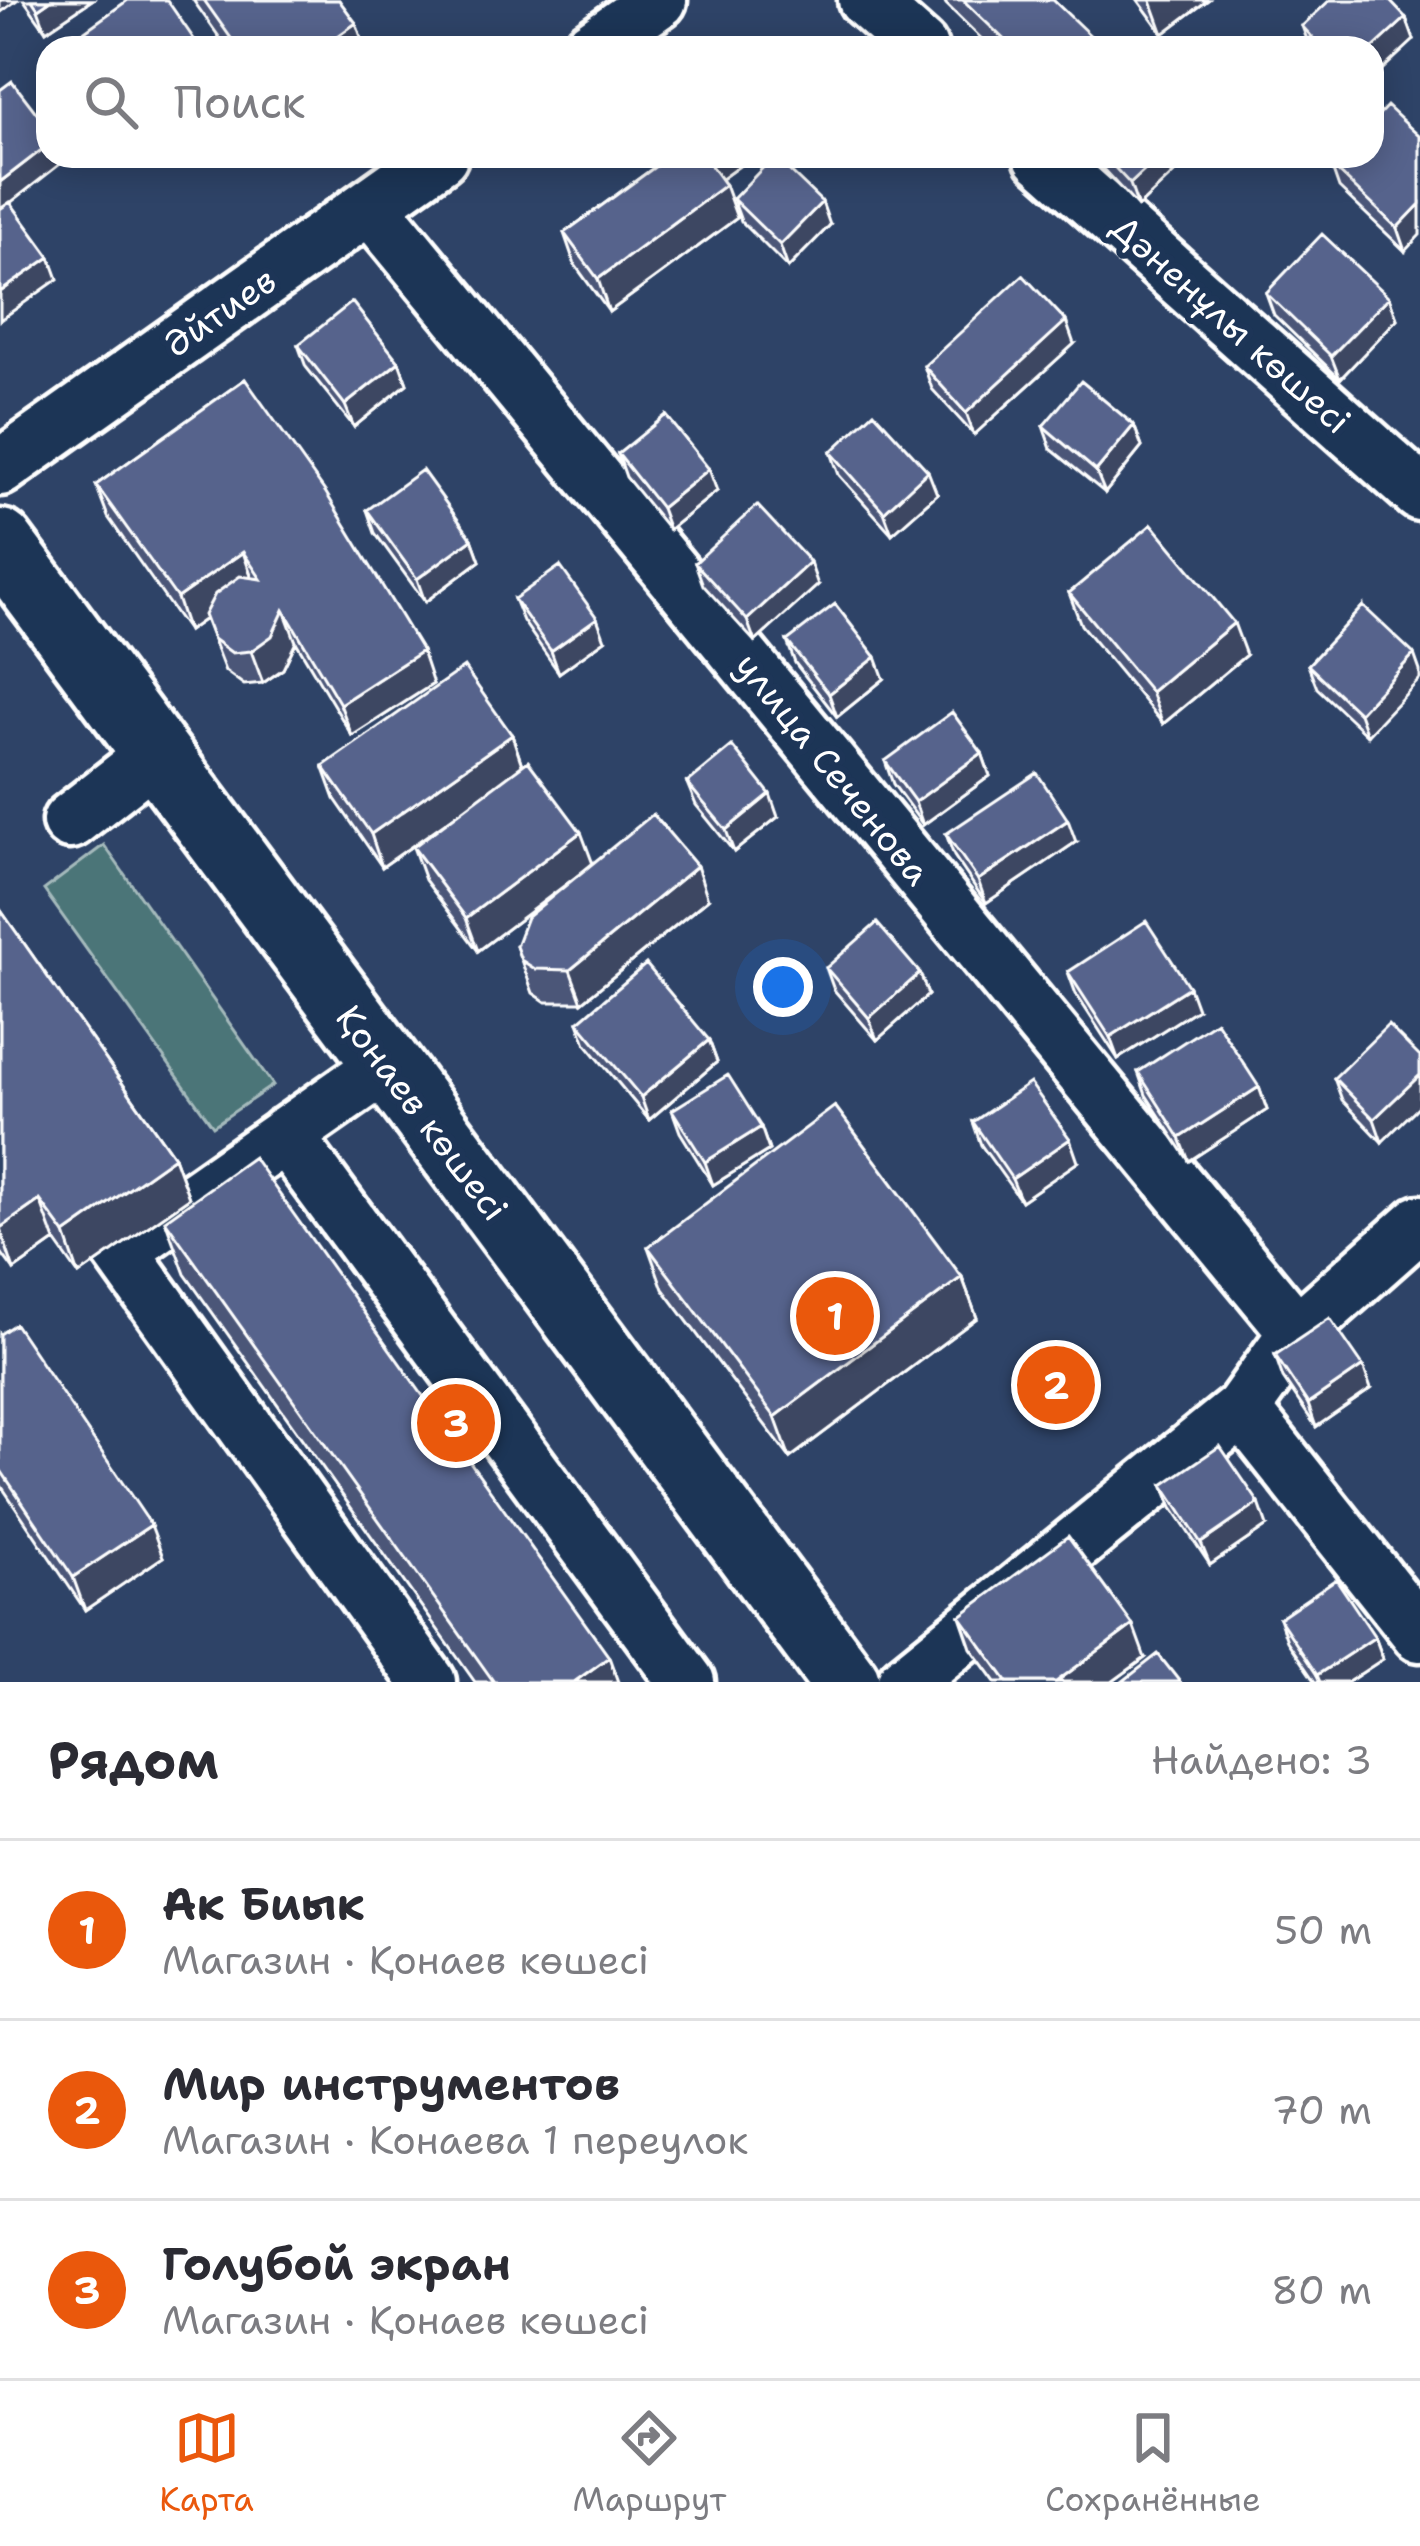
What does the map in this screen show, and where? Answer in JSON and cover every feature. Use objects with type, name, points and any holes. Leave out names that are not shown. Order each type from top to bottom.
[{"type":"main road","name":"Қонаев көшесі","points":[[0,543],[837,1679]]},
{"type":"street","points":[[609,36],[659,0]]},
{"type":"street","points":[[866,0],[906,36]]},
{"type":"street","name":"Әйтиев","points":[[0,468],[423,168]]},
{"type":"street","name":"Дәненұлы көшесі","points":[[1055,168],[1420,493]]},
{"type":"street","name":"улица Сеченова","points":[[370,206],[1297,1332]]},
{"type":"street","points":[[70,821],[156,754]]},
{"type":"street","points":[[386,1065],[120,1251],[428,1682]]},
{"type":"street","points":[[285,1135],[688,1682]]},
{"type":"street","points":[[905,1682],[1242,1409],[1297,1332],[1420,1222]]},
{"type":"street","points":[[1242,1409],[1420,1634]]},
{"type":"green space","points":[[104,845],[273,1085],[213,1126],[44,890]]},
{"type":"building","points":[[128,0],[167,0],[192,36],[78,36]]},
{"type":"building","points":[[204,0],[339,0],[356,23],[338,36],[230,36]]},
{"type":"building","points":[[963,0],[1053,0],[1091,36],[1000,36]]},
{"type":"building","points":[[1330,0],[1389,0],[1406,18],[1384,38],[1311,36],[1302,26]]},
{"type":"building","points":[[12,81],[36,112],[36,154],[0,182],[0,90]]},
{"type":"building","points":[[1387,106],[1420,137],[1420,204],[1397,228],[1334,168],[1384,168]]},
{"type":"building","points":[[653,168],[713,168],[725,185],[598,279],[564,233]]},
{"type":"building","points":[[763,168],[787,168],[822,202],[780,245],[733,199]]},
{"type":"building","points":[[1115,168],[1147,168],[1130,184]]},
{"type":"building","points":[[10,202],[50,257],[0,292],[0,209]]},
{"type":"building","points":[[1322,234],[1389,297],[1331,356],[1266,293]]},
{"type":"building","points":[[1023,275],[1066,321],[966,413],[924,366]]},
{"type":"building","points":[[352,302],[399,362],[345,405],[298,345]]},
{"type":"building","points":[[245,379],[326,493],[422,651],[340,704],[284,610],[272,636],[251,651],[232,653],[213,639],[204,615],[215,594],[240,576],[261,579],[243,552],[177,598],[96,485]]},
{"type":"building","points":[[1081,381],[1134,425],[1096,471],[1043,426]]},
{"type":"building","points":[[874,412],[928,471],[884,512],[831,452]]},
{"type":"building","points":[[666,415],[709,469],[661,508],[618,454]]},
{"type":"building","points":[[422,470],[472,539],[417,579],[367,510]]},
{"type":"building","points":[[757,505],[810,562],[747,620],[695,563]]},
{"type":"building","points":[[1152,524],[1234,623],[1151,692],[1069,593]]},
{"type":"building","points":[[560,566],[597,618],[551,651],[514,599]]},
{"type":"building","points":[[835,604],[876,657],[829,694],[787,641]]},
{"type":"building","points":[[1363,606],[1414,654],[1359,713],[1308,665]]},
{"type":"building","points":[[464,667],[512,735],[371,834],[323,766]]},
{"type":"building","points":[[952,712],[982,753],[915,802],[885,761]]},
{"type":"building","points":[[732,746],[770,794],[726,830],[687,783]]},
{"type":"building","points":[[528,761],[581,832],[466,918],[413,847]]},
{"type":"building","points":[[1037,773],[1068,820],[978,880],[946,834]]},
{"type":"building","points":[[653,814],[697,866],[570,970],[535,969],[521,960],[516,946],[527,917]]},
{"type":"building","points":[[0,909],[174,1157],[65,1234],[40,1200],[0,1228]]},
{"type":"building","points":[[1146,921],[1189,987],[1110,1037],[1068,972]]},
{"type":"building","points":[[877,923],[920,973],[869,1018],[826,968]]},
{"type":"building","points":[[646,964],[709,1040],[641,1097],[578,1022]]},
{"type":"building","points":[[1216,1021],[1259,1087],[1180,1138],[1138,1072]]},
{"type":"building","points":[[1388,1025],[1420,1057],[1420,1075],[1374,1119],[1334,1078]]},
{"type":"building","points":[[728,1075],[761,1127],[705,1162],[672,1110]]},
{"type":"building","points":[[1030,1083],[1070,1139],[1012,1179],[973,1122]]},
{"type":"building","points":[[835,1106],[962,1277],[775,1417],[648,1247]]},
{"type":"building","points":[[253,1157],[609,1657],[574,1682],[494,1682],[165,1220]]},
{"type":"building","points":[[1330,1318],[1363,1366],[1308,1404],[1275,1355]]},
{"type":"building","points":[[15,1324],[151,1525],[73,1577],[0,1469],[0,1334]]},
{"type":"building","points":[[1220,1446],[1259,1503],[1201,1543],[1163,1485]]},
{"type":"building","points":[[1068,1536],[1133,1625],[1056,1682],[1008,1682],[960,1616]]},
{"type":"building","points":[[1336,1579],[1375,1637],[1317,1675],[1279,1618]]},
{"type":"building","points":[[1158,1654],[1180,1682],[1122,1682]]},
{"type":"place","name":"Ак Биык","points":[[835,1316]]},
{"type":"place","name":"Мир инструментов","points":[[1056,1385]]},
{"type":"place","name":"Голубой экран","points":[[456,1423]]}]
